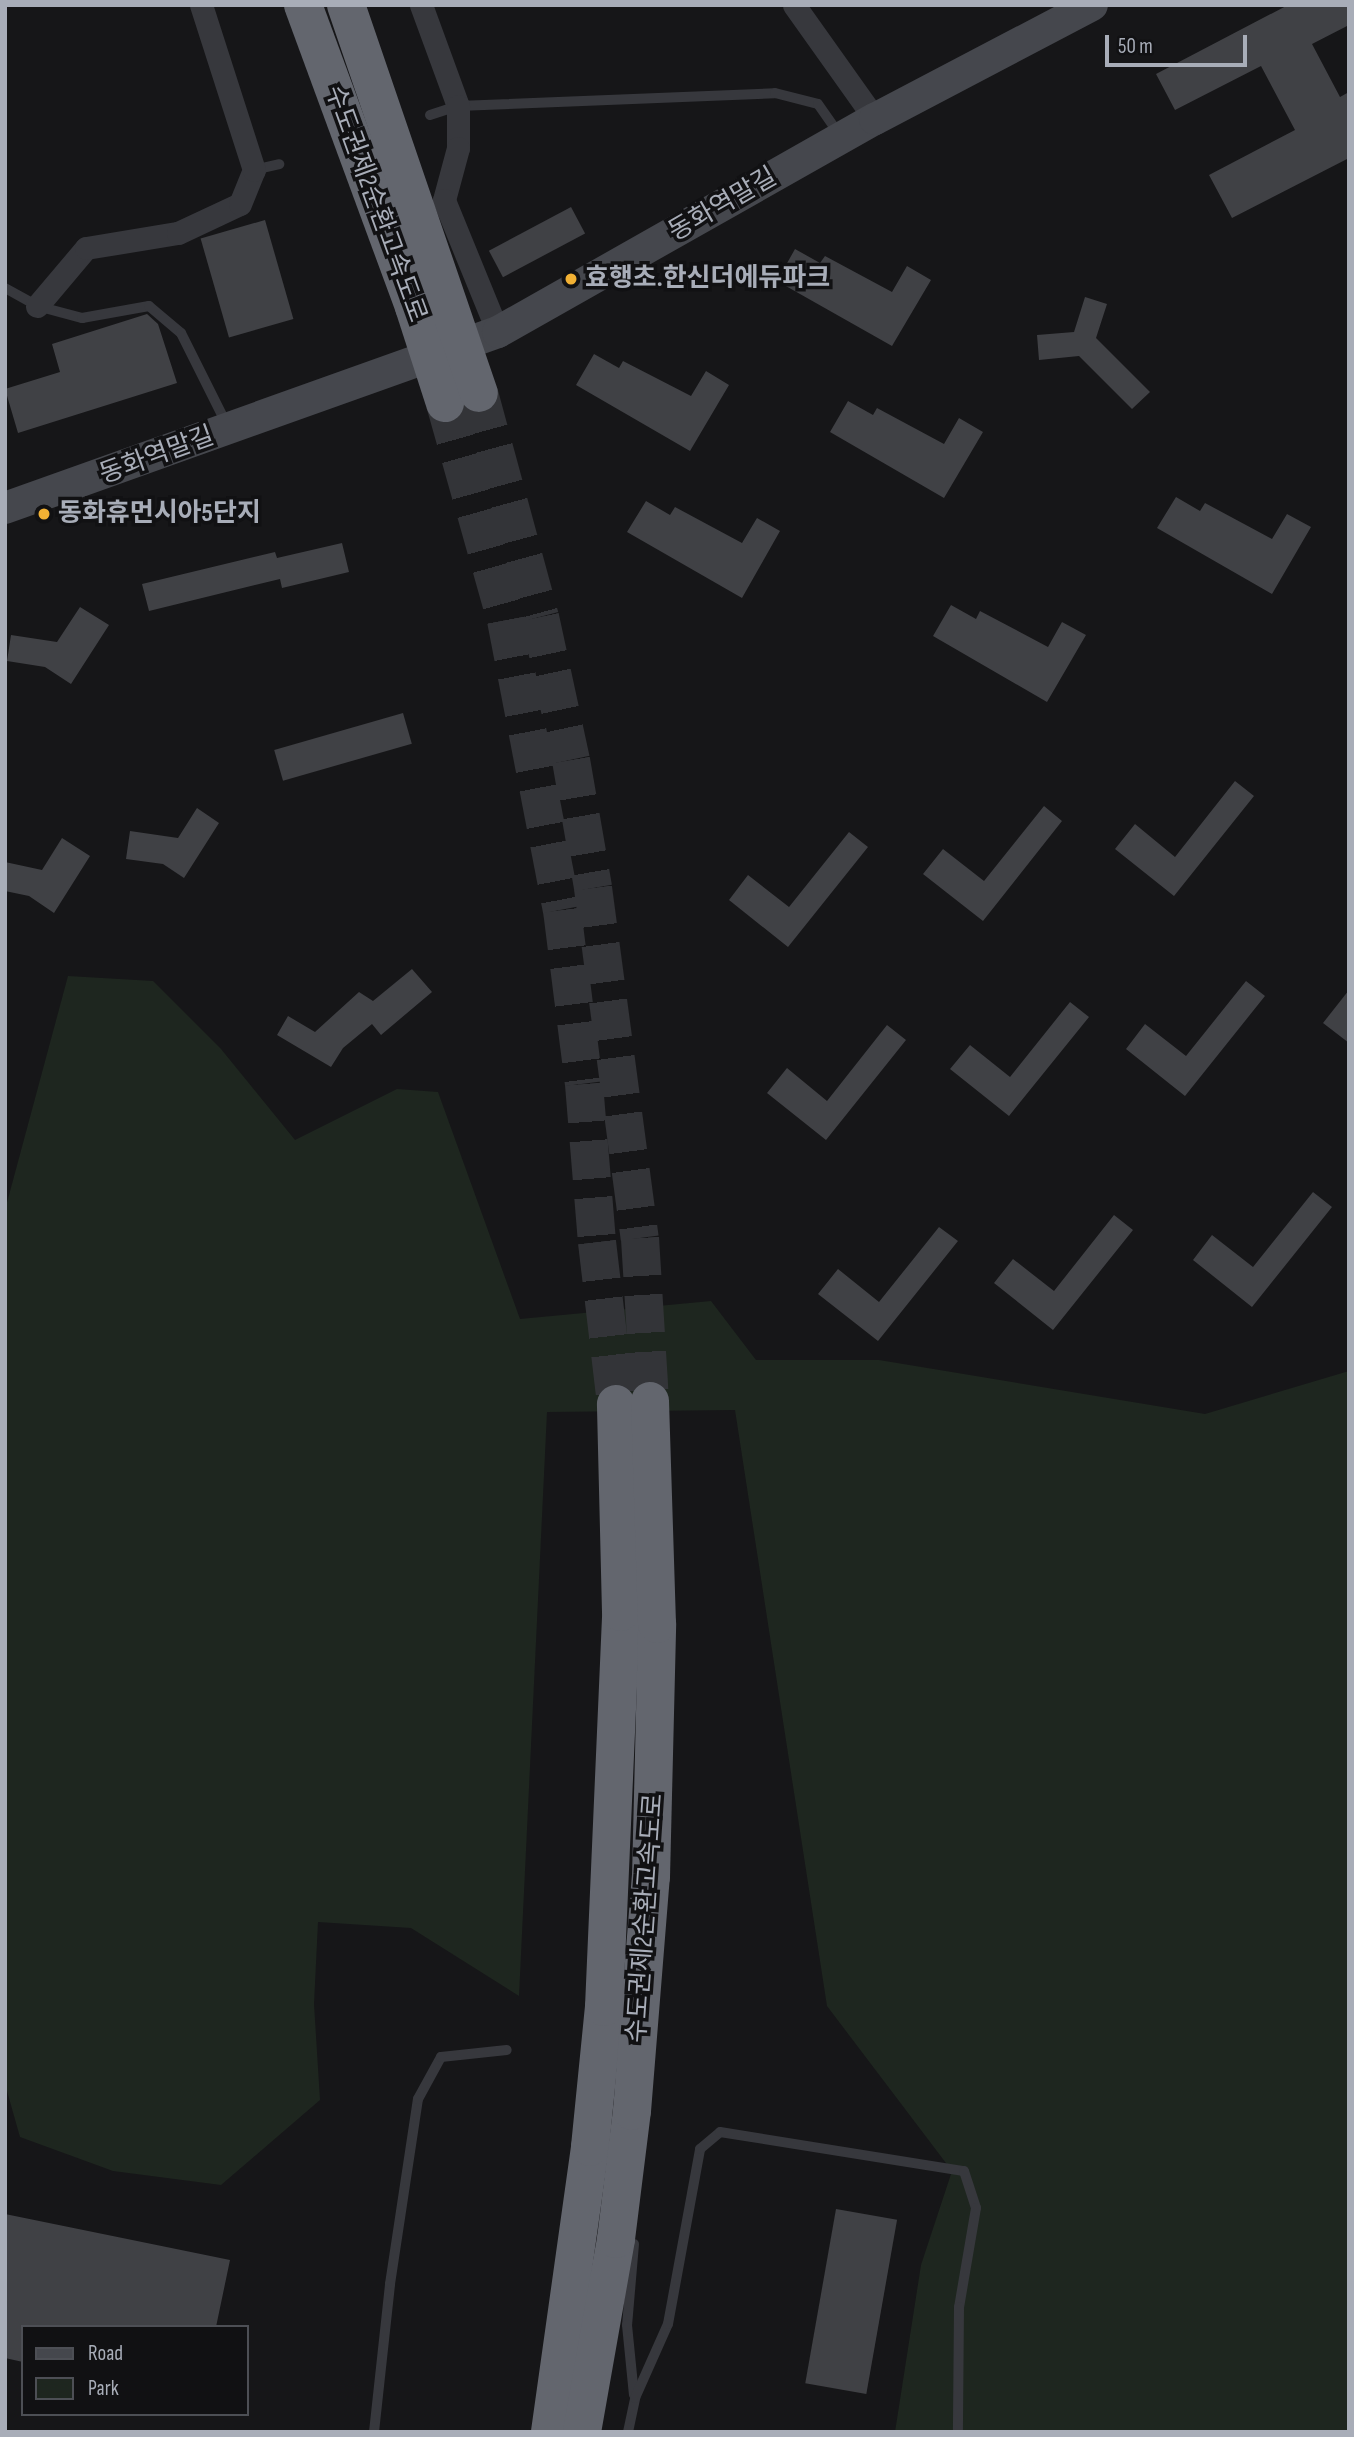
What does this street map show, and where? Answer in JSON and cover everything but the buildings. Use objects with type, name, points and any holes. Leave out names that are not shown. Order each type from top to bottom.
[{"type":"highway","name":"수도권제2순환고속도로","points":[[303,5],[430,301]]},
{"type":"highway","name":"수도권제2순환고속도로","points":[[346,5],[430,301],[462,398]]},
{"type":"highway","name":"수도권제2순환고속도로","points":[[550,2432],[588,2160],[606,1980],[621,1612],[633,1402],[657,1624],[651,1877],[638,2049],[616,2239],[582,2432]]},
{"type":"street","points":[[37,306],[86,248],[178,233],[240,204],[254,170],[201,5]]},
{"type":"street","points":[[421,5],[458,106],[458,148],[444,200],[498,332]]},
{"type":"street","points":[[794,5],[875,119]]},
{"type":"street","name":"동화역말길","points":[[5,508],[498,332],[875,119],[1091,5]]},
{"type":"lane","points":[[430,115],[458,106],[775,93],[818,104],[842,138]]},
{"type":"lane","points":[[254,170],[279,164]]},
{"type":"lane","name":"동화역말길","points":[[5,288],[37,306],[82,318],[149,306],[181,333],[229,430]]},
{"type":"lane","points":[[638,2049],[645,2113]]},
{"type":"lane","points":[[374,2432],[390,2284],[418,2099],[441,2057],[507,2050]]},
{"type":"lane","points":[[628,2432],[635,2398],[668,2324],[699,2149],[720,2132],[964,2171],[976,2208],[959,2307],[958,2432]]},
{"type":"lane","points":[[635,2232],[626,2325],[635,2398]]},
{"type":"green space","points":[[68,976],[153,981],[221,1049],[295,1140],[397,1089],[438,1092],[520,1319],[711,1301],[756,1360],[879,1360],[1205,1414],[1349,1371],[1349,2432],[895,2432],[921,2265],[952,2171],[827,2006],[735,1410],[547,1412],[519,1996],[411,1928],[318,1922],[314,2004],[320,2100],[221,2185],[113,2171],[20,2137],[5,2084],[5,1210]]},
{"type":"tunnel","points":[[479,393],[540,617],[571,760],[593,888],[640,1238],[650,1401]]},
{"type":"tunnel","points":[[445,403],[506,620],[562,910],[584,1084],[597,1242],[616,1404]]},
{"type":"place","name":"효행초.한신더에듀파크","points":[[571,279]]},
{"type":"place","name":"동화휴먼시아5단지","points":[[44,514]]}]
